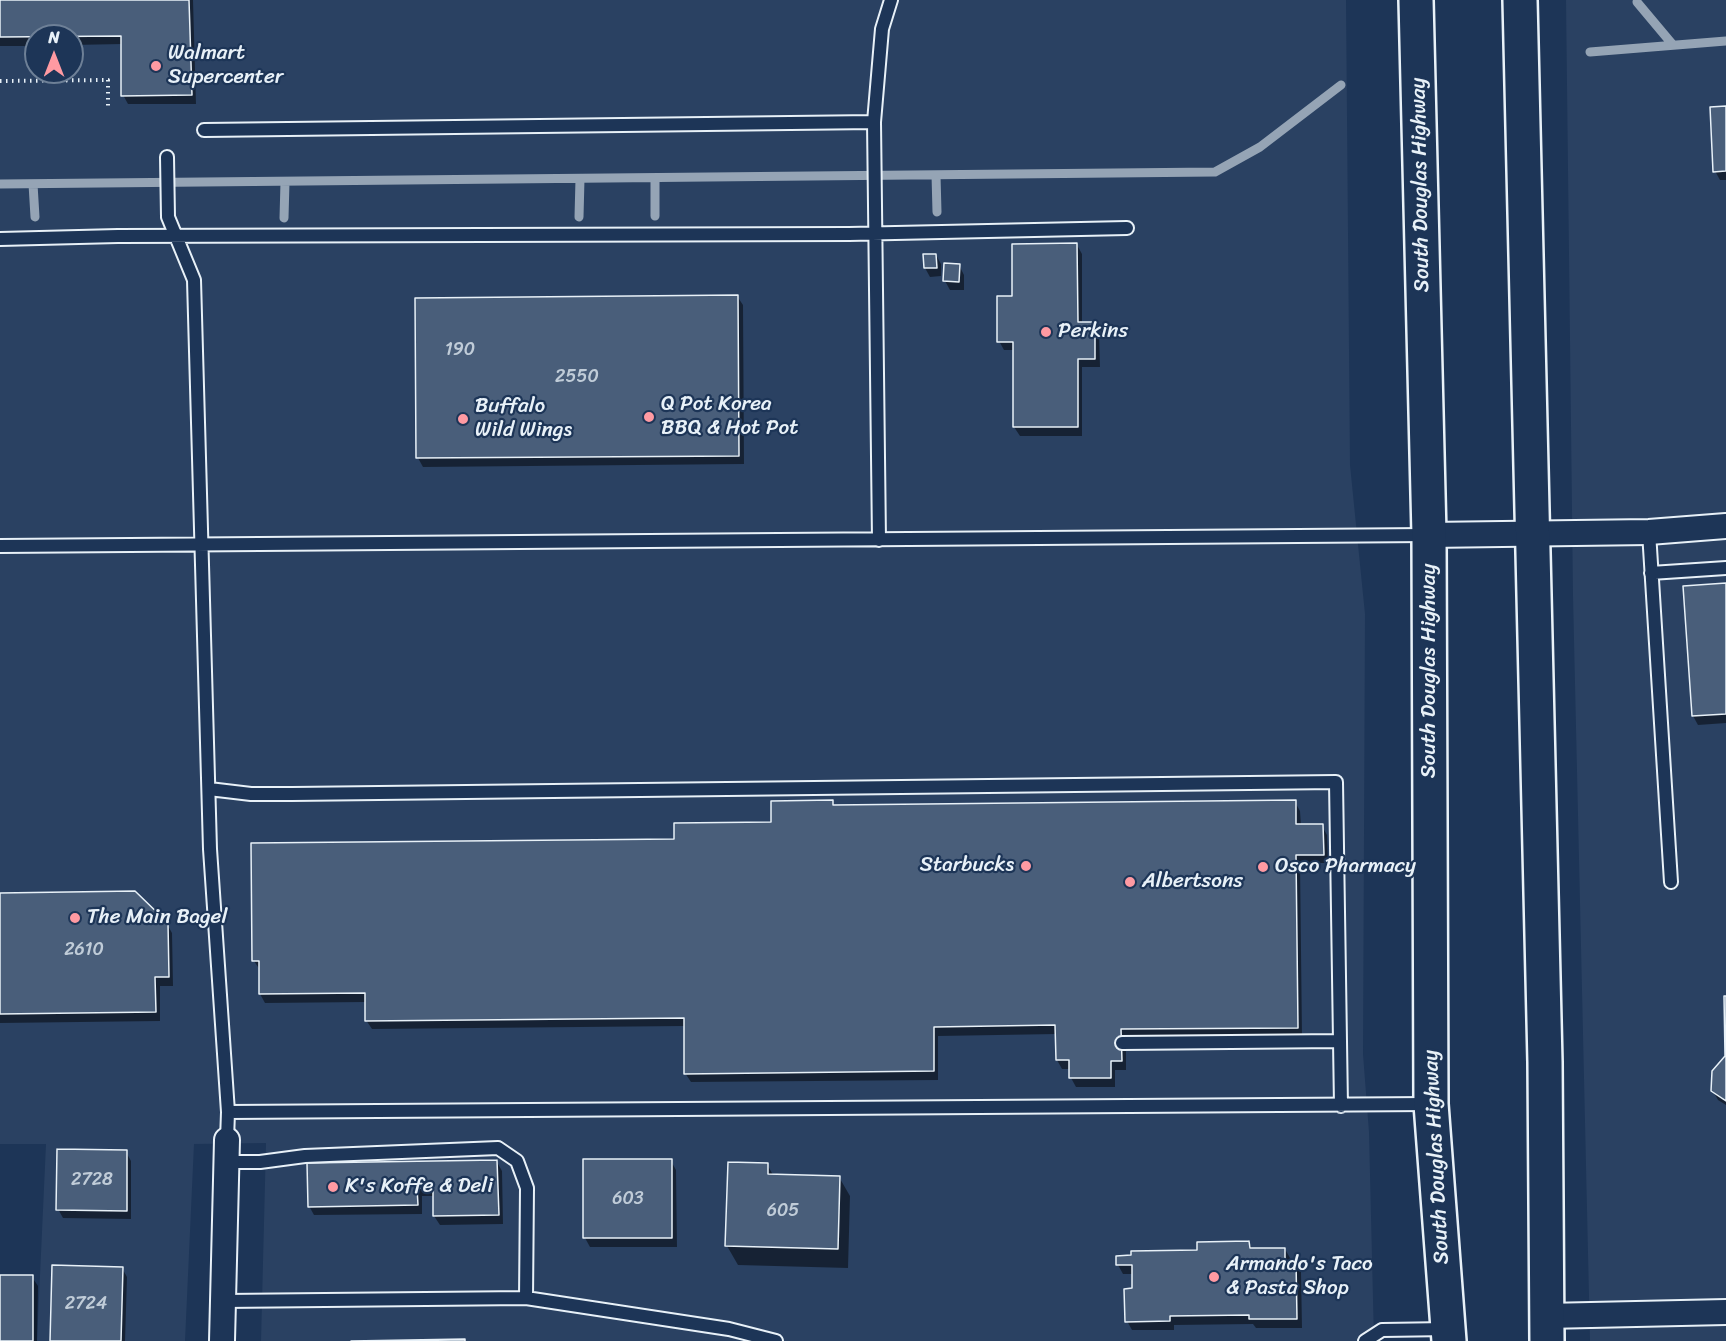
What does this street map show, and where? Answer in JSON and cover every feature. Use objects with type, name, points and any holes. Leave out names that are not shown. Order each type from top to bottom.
[{"type":"highway","name":"South Douglas Highway","points":[[1416,0],[1429,535],[1431,1104],[1449,1335]]},
{"type":"highway","points":[[1520,0],[1545,1062],[1547,1329]]},
{"type":"street","points":[[1429,535],[1649,532],[1726,526]]},
{"type":"street","points":[[222,1341],[227,1151]]},
{"type":"street","points":[[1547,1329],[1726,1312]]},
{"type":"lane","points":[[879,540],[874,122],[882,29],[891,0]]},
{"type":"lane","points":[[204,130],[874,122]]},
{"type":"lane","points":[[167,157],[168,217],[194,280],[210,849],[228,1112],[227,1151],[260,1162],[304,1156],[498,1148],[517,1161],[527,1188],[526,1298]]},
{"type":"lane","points":[[0,239],[176,236],[876,234],[1127,228]]},
{"type":"lane","points":[[1649,532],[1671,882]]},
{"type":"lane","points":[[0,546],[1429,535]]},
{"type":"lane","points":[[1652,573],[1726,568]]},
{"type":"lane","points":[[209,789],[251,794],[292,794],[1336,782],[1341,1106]]},
{"type":"lane","points":[[1122,1043],[1339,1041]]},
{"type":"lane","points":[[228,1112],[1431,1104]]},
{"type":"lane","points":[[224,1301],[526,1298],[729,1335],[776,1341]]},
{"type":"lane","points":[[1365,1341],[1379,1336],[1449,1335]]},
{"type":"path","points":[[84,80],[108,80],[108,110]]},
{"type":"path","points":[[0,81],[24,81]]},
{"type":"shaded area","points":[[0,0],[1346,0],[1350,465],[1365,614],[1363,1054],[1369,1132],[1374,1341],[261,1341],[266,1143],[194,1144],[185,1341],[37,1341],[46,1144],[0,1144]]},
{"type":"shaded area","points":[[1566,0],[1726,0],[1726,1341],[1590,1341],[1573,596]]},
{"type":"building","name":"Walmart Supercenter","points":[[0,0],[189,0],[192,95],[121,96],[121,36],[84,36],[84,24],[24,24],[24,37],[0,37]]},
{"type":"building","points":[[1726,106],[1726,171],[1713,172],[1710,107]]},
{"type":"building","name":"Perkins","points":[[1077,243],[1078,322],[1095,322],[1095,359],[1078,359],[1078,427],[1013,427],[1013,342],[997,342],[997,296],[1012,296],[1012,244]]},
{"type":"building","points":[[923,254],[936,254],[937,268],[924,268]]},
{"type":"building","points":[[944,263],[960,264],[959,282],[943,281]]},
{"type":"building","points":[[738,295],[739,456],[416,458],[415,298]]},
{"type":"building","points":[[1726,583],[1726,714],[1692,716],[1683,586]]},
{"type":"building","points":[[833,800],[833,805],[1296,800],[1296,824],[1323,824],[1324,855],[1296,855],[1298,1028],[1121,1029],[1122,1061],[1111,1061],[1111,1078],[1069,1078],[1069,1060],[1056,1060],[1055,1025],[934,1027],[934,1071],[684,1074],[684,1018],[365,1021],[365,993],[259,994],[259,961],[252,961],[251,843],[674,839],[674,823],[771,822],[771,801]]},
{"type":"building","points":[[135,891],[168,923],[169,977],[155,977],[156,1012],[0,1014],[0,893]]},
{"type":"building","points":[[1724,996],[1726,996],[1726,1101],[1711,1091],[1712,1071],[1725,1056]]},
{"type":"building","points":[[57,1149],[127,1150],[127,1211],[56,1210]]},
{"type":"building","points":[[583,1159],[672,1159],[672,1238],[583,1238]]},
{"type":"building","points":[[497,1160],[499,1215],[433,1216],[433,1188],[417,1188],[418,1205],[308,1207],[307,1163]]},
{"type":"building","points":[[728,1162],[768,1163],[768,1174],[840,1176],[838,1249],[725,1246]]},
{"type":"building","name":"Armando's Taco & Pasta Shop","points":[[1249,1241],[1250,1248],[1285,1248],[1285,1262],[1296,1261],[1297,1319],[1249,1319],[1249,1315],[1170,1316],[1170,1321],[1125,1322],[1124,1289],[1132,1288],[1132,1265],[1116,1265],[1116,1256],[1131,1255],[1131,1251],[1197,1250],[1197,1242]]},
{"type":"building","points":[[52,1265],[123,1267],[121,1341],[50,1341]]},
{"type":"building","points":[[0,1275],[33,1275],[33,1341],[0,1341]]},
{"type":"building","points":[[465,1339],[465,1341],[351,1341]]},
{"type":"waterway","points":[[1637,2],[1673,45]]},
{"type":"waterway","points":[[1590,52],[1726,41]]},
{"type":"waterway","points":[[0,184],[1215,172],[1260,147],[1341,85]]},
{"type":"waterway","points":[[936,175],[937,212]]},
{"type":"waterway","points":[[655,178],[655,216]]},
{"type":"waterway","points":[[579,217],[580,179]]},
{"type":"waterway","points":[[284,218],[285,182]]},
{"type":"waterway","points":[[33,184],[35,217]]},
{"type":"place","name":"Walmart Supercenter","points":[[156,66]]},
{"type":"place","name":"Perkins","points":[[1046,332]]},
{"type":"place","name":"Q Pot Korea BBQ & Hot Pot","points":[[649,417]]},
{"type":"place","name":"Buffalo Wild Wings","points":[[463,419]]},
{"type":"place","name":"Starbucks","points":[[1026,866]]},
{"type":"place","name":"Osco Pharmacy","points":[[1263,867]]},
{"type":"place","name":"Albertsons","points":[[1130,882]]},
{"type":"place","name":"The Main Bagel","points":[[75,918]]},
{"type":"place","name":"K's Koffe & Deli","points":[[333,1187]]},
{"type":"place","name":"Armando's Taco & Pasta Shop","points":[[1214,1277]]}]
